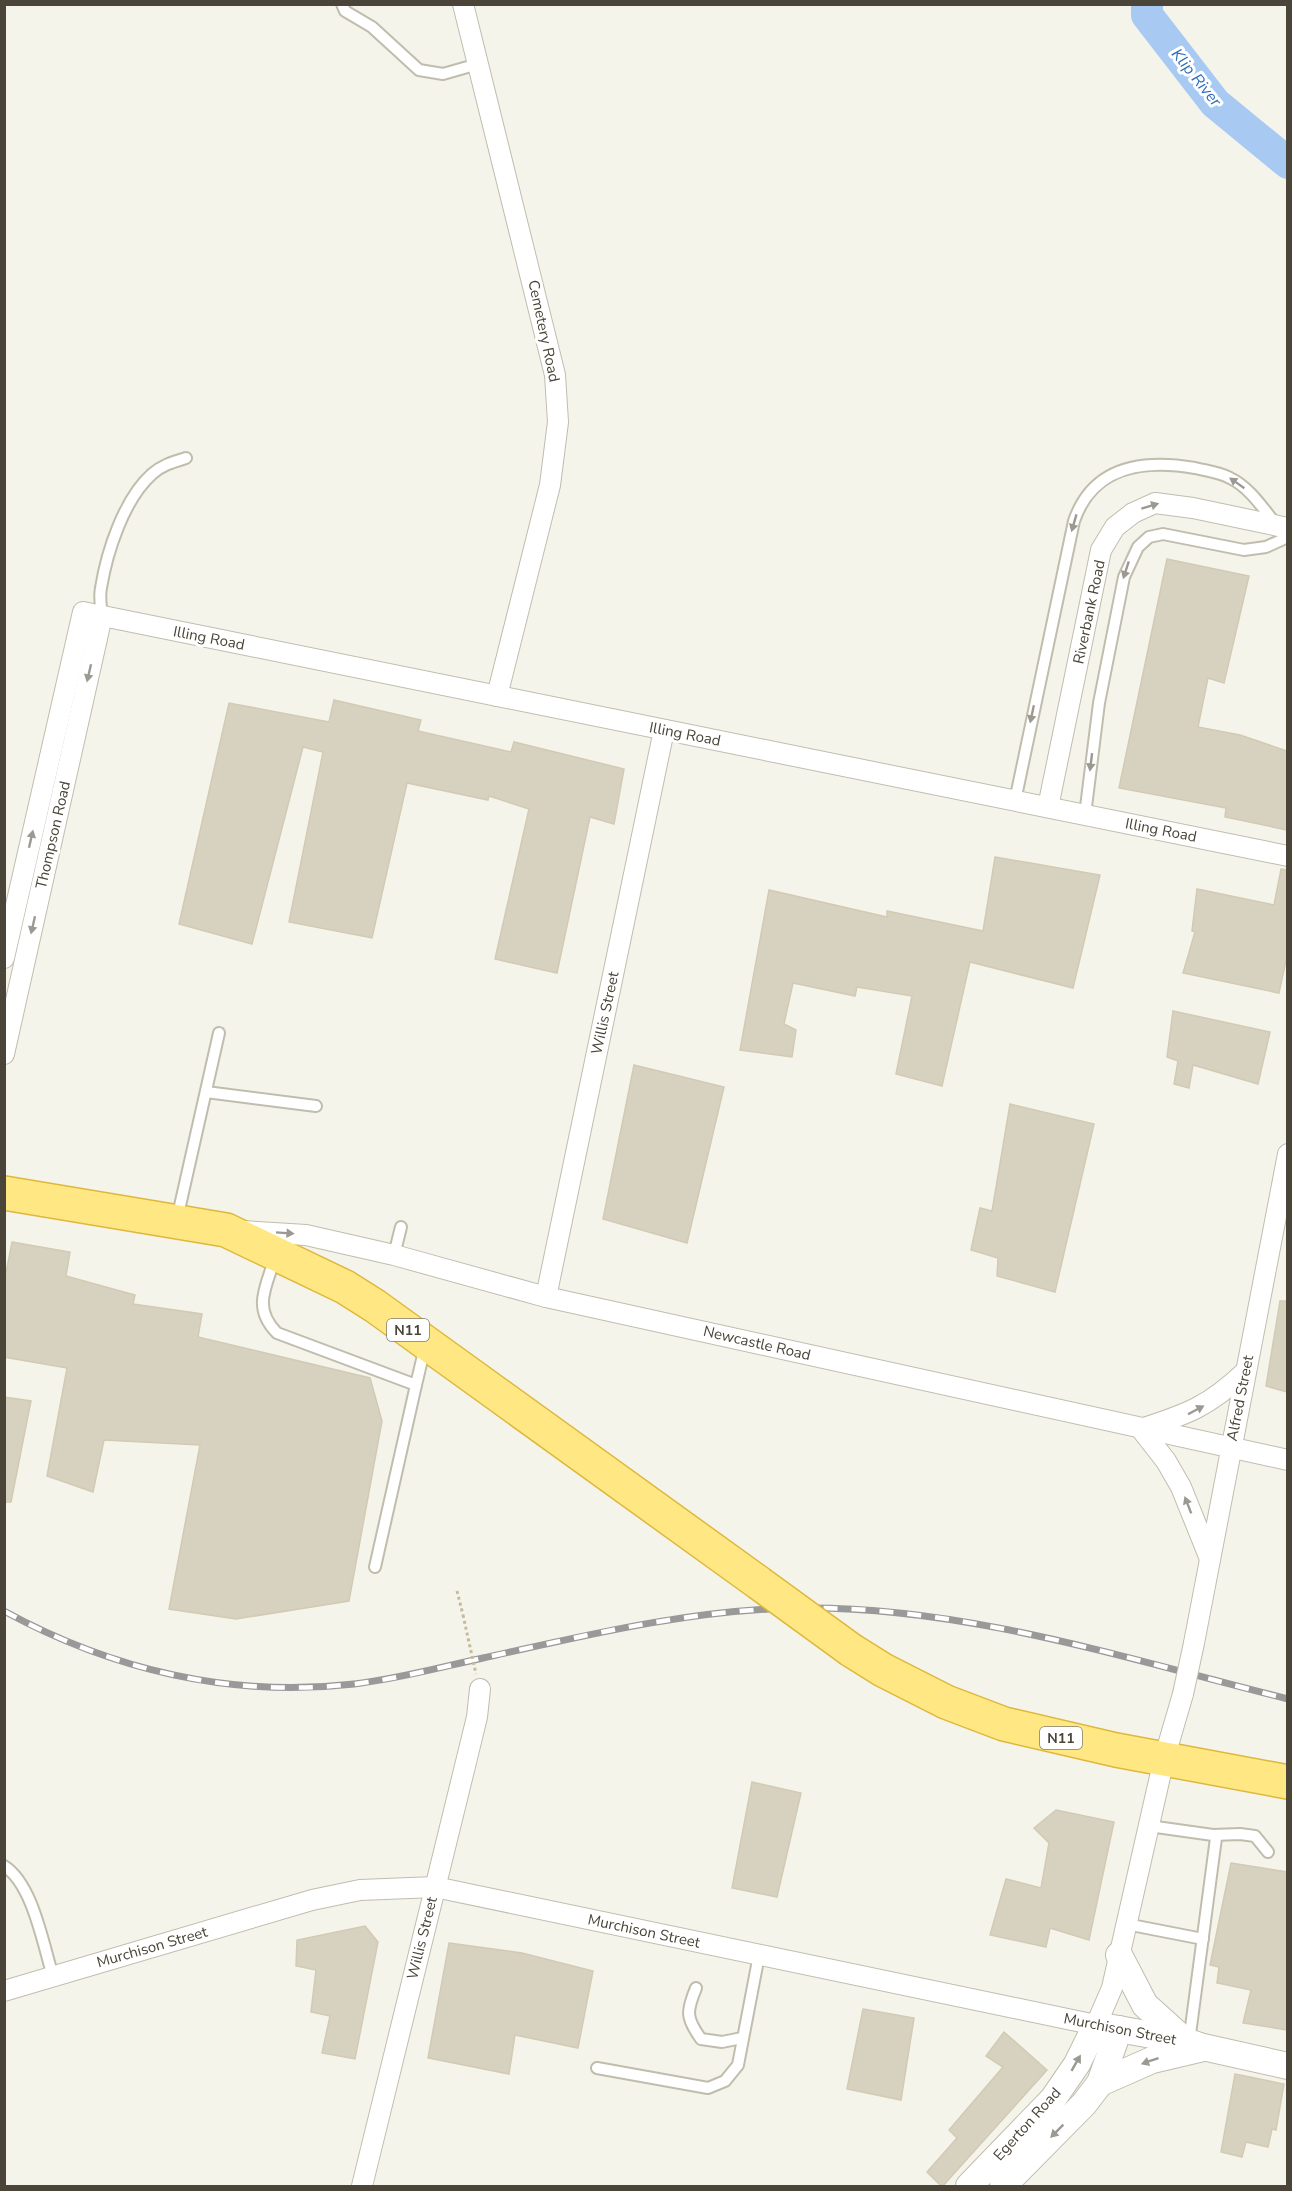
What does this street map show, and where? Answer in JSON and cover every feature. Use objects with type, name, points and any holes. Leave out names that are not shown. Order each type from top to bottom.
[{"type":"highway","name":"N11","points":[[4,1193],[226,1230],[345,1287],[375,1306],[850,1650],[883,1670],[946,1702],[1004,1724],[1164,1759],[1287,1782]]},
{"type":"street","name":"Cemetery Road","points":[[463,4],[553,365],[558,422],[542,523],[497,696]]},
{"type":"street","name":"Riverbank Road","points":[[1048,807],[1101,550],[1115,527],[1133,513],[1155,502],[1284,530]]},
{"type":"street","name":"Illing Road","points":[[83,612],[1287,856]]},
{"type":"street","name":"Thompson Road","points":[[4,958],[83,612]]},
{"type":"street","name":"Thompson Road","points":[[4,1054],[102,616]]},
{"type":"street","name":"Willis Street","points":[[546,1297],[664,730]]},
{"type":"street","name":"Alfred Street","points":[[1108,2027],[1112,1988],[1119,1955],[1164,1759],[1183,1694],[1194,1643],[1287,1154]]},
{"type":"street","name":"Newcastle Road","points":[[226,1230],[306,1235],[394,1254],[546,1297],[1287,1460]]},
{"type":"street","points":[[1210,1559],[1181,1487],[1166,1461],[1141,1429],[1187,1415],[1209,1403],[1245,1372]]},
{"type":"street","name":"Willis Street","points":[[362,2187],[477,1717],[478,1681]]},
{"type":"street","name":"Murchison Street","points":[[4,1991],[312,1900],[360,1890],[435,1887],[1192,2044],[1287,2066]]},
{"type":"street","points":[[1100,2084],[1192,2044],[1145,2005],[1119,1955]]},
{"type":"street","name":"Egerton Road","points":[[1003,2187],[1084,2104],[1100,2084],[1108,2027]]},
{"type":"street","name":"Egerton Road","points":[[969,2187],[1053,2099],[1077,2064],[1108,2027]]},
{"type":"lane","points":[[342,4],[345,11],[372,27],[419,70],[443,74],[478,64]]},
{"type":"lane","points":[[102,616],[100,590],[110,551],[137,492],[152,474],[168,463],[186,458]]},
{"type":"lane","points":[[1015,801],[1074,521],[1081,501],[1095,485],[1116,473],[1140,464],[1180,465],[1232,478],[1248,491],[1284,530],[1266,547],[1244,550],[1163,534],[1149,537],[1138,547],[1124,577],[1099,703],[1085,815]]},
{"type":"lane","points":[[83,612],[100,590]]},
{"type":"lane","points":[[177,1222],[219,1033]]},
{"type":"lane","points":[[206,1092],[316,1106]]},
{"type":"lane","points":[[394,1254],[401,1227]]},
{"type":"lane","points":[[276,1255],[262,1300],[262,1311],[267,1323],[277,1333],[416,1385]]},
{"type":"lane","points":[[375,1567],[426,1343]]},
{"type":"lane","points":[[1149,1826],[1214,1835],[1255,1836],[1268,1852]]},
{"type":"lane","points":[[1192,2044],[1216,1847],[1214,1835]]},
{"type":"lane","points":[[4,1866],[13,1871],[24,1886],[53,1976]]},
{"type":"lane","points":[[1126,1924],[1203,1939]]},
{"type":"lane","points":[[597,2068],[708,2088],[716,2086],[732,2075],[738,2065],[759,1955]]},
{"type":"lane","points":[[696,1988],[688,2007],[690,2024],[702,2039],[722,2042],[742,2038]]},
{"type":"path","points":[[457,1591],[478,1681]]},
{"type":"building","points":[[1167,559],[1249,576],[1224,683],[1208,678],[1198,727],[1240,735],[1287,751],[1287,830],[1225,817],[1226,808],[1119,788]]},
{"type":"building","points":[[334,700],[421,720],[418,731],[511,752],[514,742],[624,769],[614,824],[590,817],[557,973],[495,959],[529,809],[489,796],[488,800],[407,783],[372,938],[289,922],[323,752],[303,747],[252,944],[179,924],[229,703],[329,722]]},
{"type":"building","points":[[995,857],[1100,875],[1073,988],[970,962],[942,1086],[896,1074],[912,996],[857,987],[855,996],[793,983],[784,1024],[796,1030],[792,1057],[740,1050],[769,890],[887,917],[887,911],[983,931]]},
{"type":"building","points":[[1281,869],[1287,870],[1287,956],[1279,993],[1183,973],[1195,932],[1192,931],[1197,889],[1274,905]]},
{"type":"building","points":[[1173,1011],[1270,1032],[1258,1084],[1193,1065],[1189,1088],[1174,1084],[1178,1061],[1167,1057]]},
{"type":"building","points":[[634,1065],[724,1087],[687,1243],[603,1219]]},
{"type":"building","points":[[1010,1104],[1094,1124],[1055,1292],[997,1276],[998,1258],[971,1250],[980,1208],[992,1211]]},
{"type":"building","points":[[12,1242],[70,1252],[66,1276],[135,1295],[133,1304],[202,1314],[198,1337],[370,1378],[382,1421],[349,1601],[236,1619],[169,1609],[200,1445],[104,1440],[93,1492],[47,1476],[67,1368],[4,1357],[4,1283]]},
{"type":"building","points":[[1280,1301],[1287,1301],[1287,1392],[1266,1386]]},
{"type":"building","points":[[4,1397],[31,1401],[11,1502],[4,1502]]},
{"type":"building","points":[[752,1782],[801,1793],[777,1897],[732,1888]]},
{"type":"building","points":[[1056,1810],[1114,1822],[1089,1940],[1050,1928],[1046,1947],[990,1935],[1006,1879],[1041,1888],[1049,1843],[1034,1828]]},
{"type":"building","points":[[1231,1863],[1287,1872],[1287,2030],[1243,2023],[1251,1990],[1217,1983],[1219,1967],[1210,1965]]},
{"type":"building","points":[[365,1926],[378,1942],[355,2059],[322,2053],[330,2016],[311,2012],[316,1970],[296,1966],[297,1940]]},
{"type":"building","points":[[449,1943],[522,1953],[593,1971],[578,2048],[515,2035],[509,2074],[428,2058]]},
{"type":"building","points":[[863,2009],[914,2018],[901,2100],[847,2089]]},
{"type":"building","points":[[1004,2032],[1047,2070],[942,2187],[927,2172],[957,2138],[949,2130],[1003,2067],[986,2056]]},
{"type":"building","points":[[1235,2074],[1284,2084],[1276,2130],[1272,2129],[1268,2147],[1246,2142],[1242,2157],[1221,2152]]},
{"type":"waterway","name":"Klip River","points":[[1147,4],[1147,15],[1215,103],[1288,163]]},
{"type":"railway","points":[[4,1611],[45,1632],[87,1649],[130,1664],[173,1675],[218,1683],[263,1687],[308,1687],[387,1679],[638,1625],[717,1613],[796,1608],[858,1609],[921,1615],[1044,1637],[1288,1699]]}]
